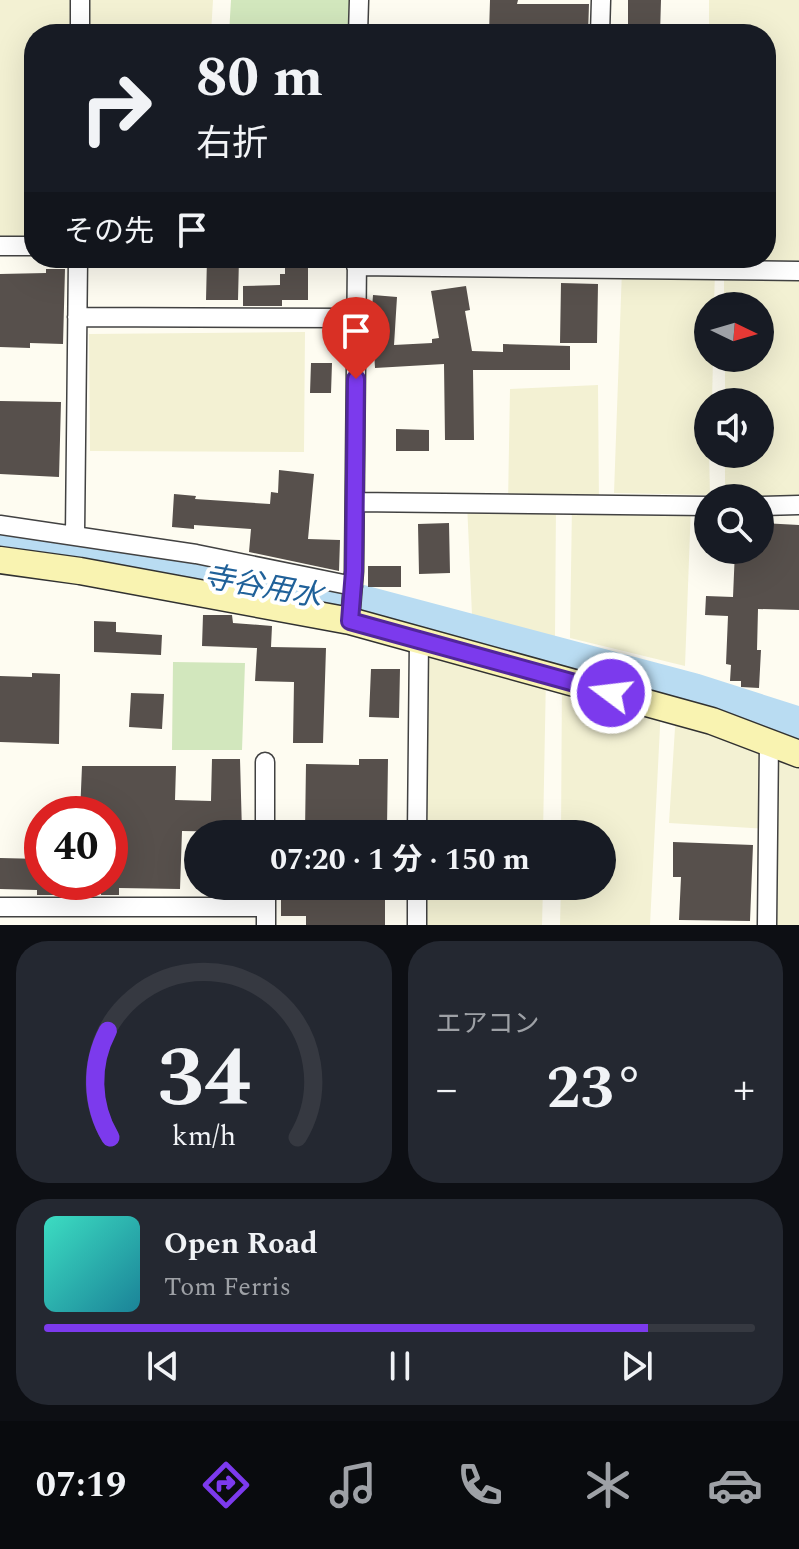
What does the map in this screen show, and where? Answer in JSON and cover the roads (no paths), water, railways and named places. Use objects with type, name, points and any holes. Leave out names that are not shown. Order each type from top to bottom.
[{"type":"street","points":[[80,0],[80,24]]},
{"type":"street","points":[[358,24],[359,0]]},
{"type":"street","points":[[600,24],[601,0]]},
{"type":"street","points":[[0,246],[24,246]]},
{"type":"street","points":[[75,534],[78,268]]},
{"type":"street","points":[[350,621],[355,502],[356,268]]},
{"type":"street","points":[[712,268],[799,271]]},
{"type":"street","points":[[77,317],[356,318]]},
{"type":"street","points":[[355,502],[694,506]]},
{"type":"street","points":[[774,506],[799,505]]},
{"type":"street","points":[[0,525],[196,554],[353,586]]},
{"type":"street","points":[[0,560],[80,571],[350,621],[712,721],[799,754]]},
{"type":"street","points":[[417,820],[419,640]]},
{"type":"street","points":[[767,925],[769,742]]},
{"type":"street","points":[[265,762],[265,820]]},
{"type":"street","points":[[417,900],[417,925]]},
{"type":"street","points":[[0,907],[266,916]]},
{"type":"waterway","name":"寺谷用水","points":[[0,543],[118,558],[328,596],[693,693],[799,727]]}]
